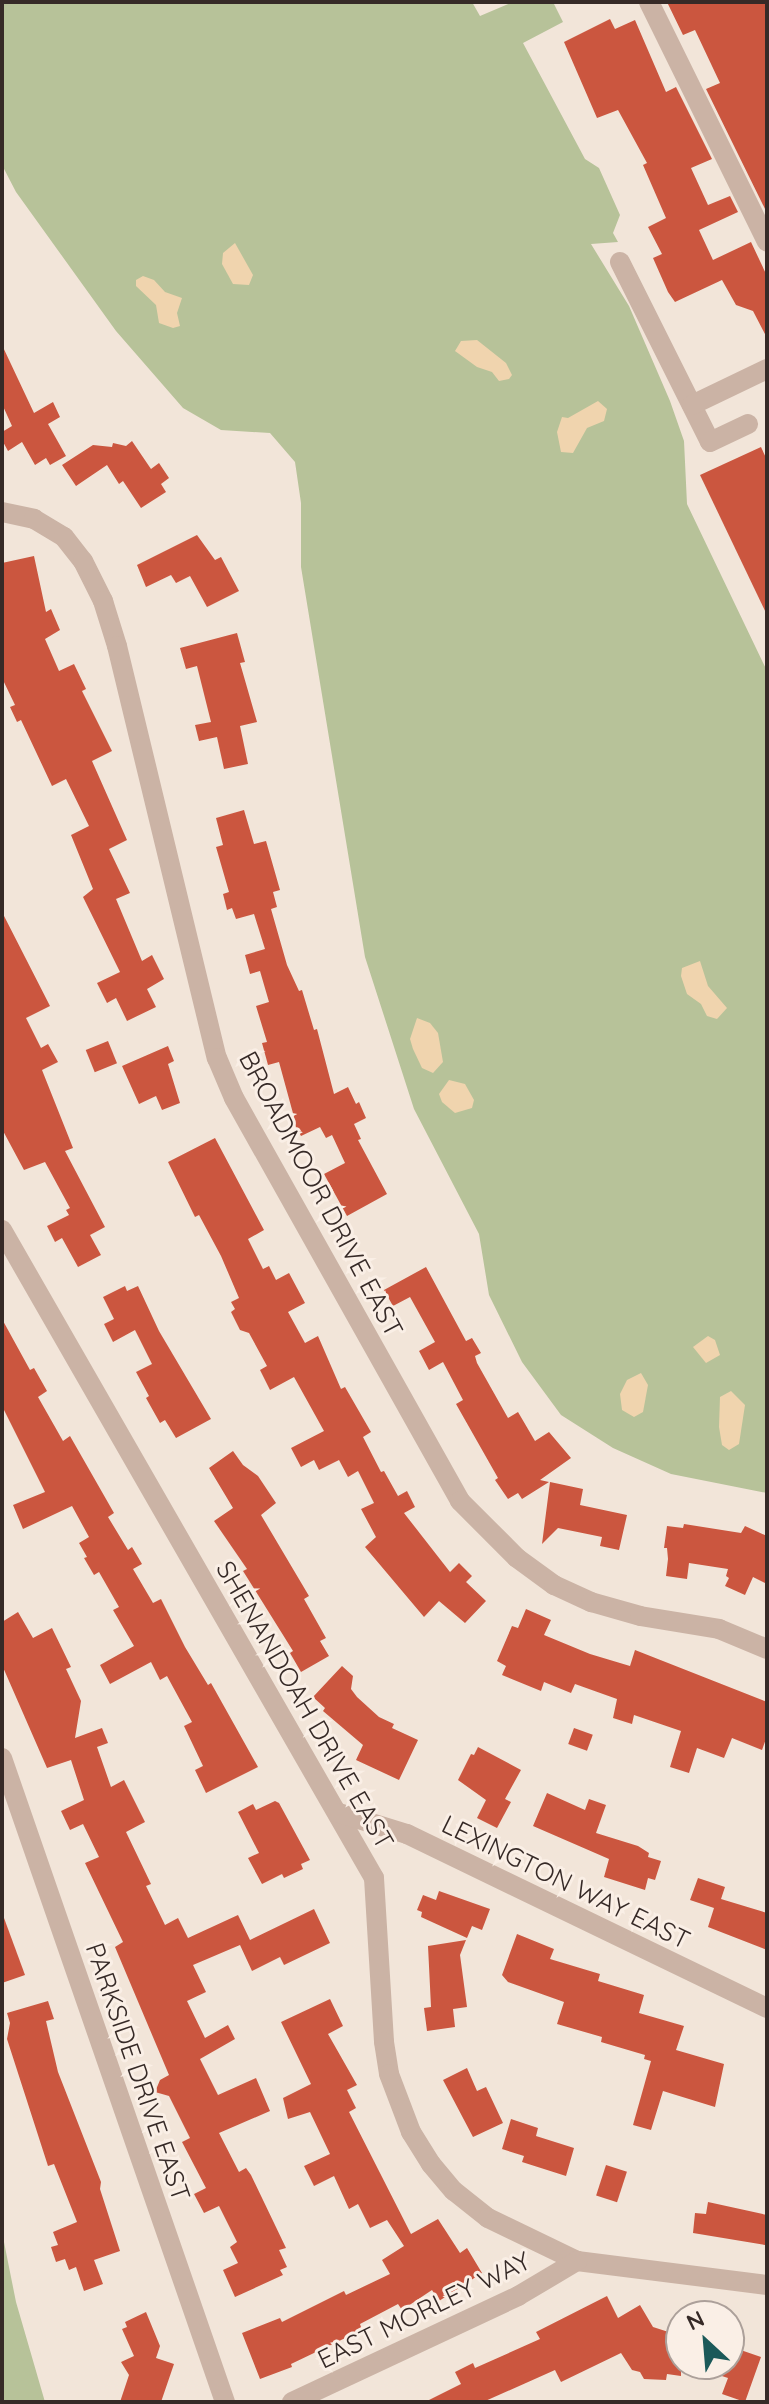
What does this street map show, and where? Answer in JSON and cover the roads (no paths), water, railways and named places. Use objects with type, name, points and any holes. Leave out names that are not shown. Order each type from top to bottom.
[{"type":"street","points":[[649,2],[767,242]]},
{"type":"street","points":[[620,262],[710,442],[748,424]]},
{"type":"street","points":[[692,405],[767,369]]},
{"type":"street","name":"BROADMOOR DRIVE EAST","points":[[2,512],[34,519],[64,537],[83,561],[103,601],[217,1058],[234,1098],[460,1501],[517,1558],[554,1585],[591,1602],[640,1616],[719,1629],[767,1649]]},
{"type":"street","name":"SHENANDOAH DRIVE EAST","points":[[2,1230],[374,1878],[384,2042],[389,2074],[411,2132],[431,2164],[467,2203],[512,2233],[577,2261],[767,2285]]},
{"type":"street","name":"PARKSIDE DRIVE EAST","points":[[2,1758],[225,2402]]},
{"type":"street","name":"LEXINGTON WAY EAST","points":[[339,1813],[407,1834],[767,2008]]},
{"type":"street","name":"EAST MORLEY WAY","points":[[292,2402],[518,2296],[577,2261]]}]
